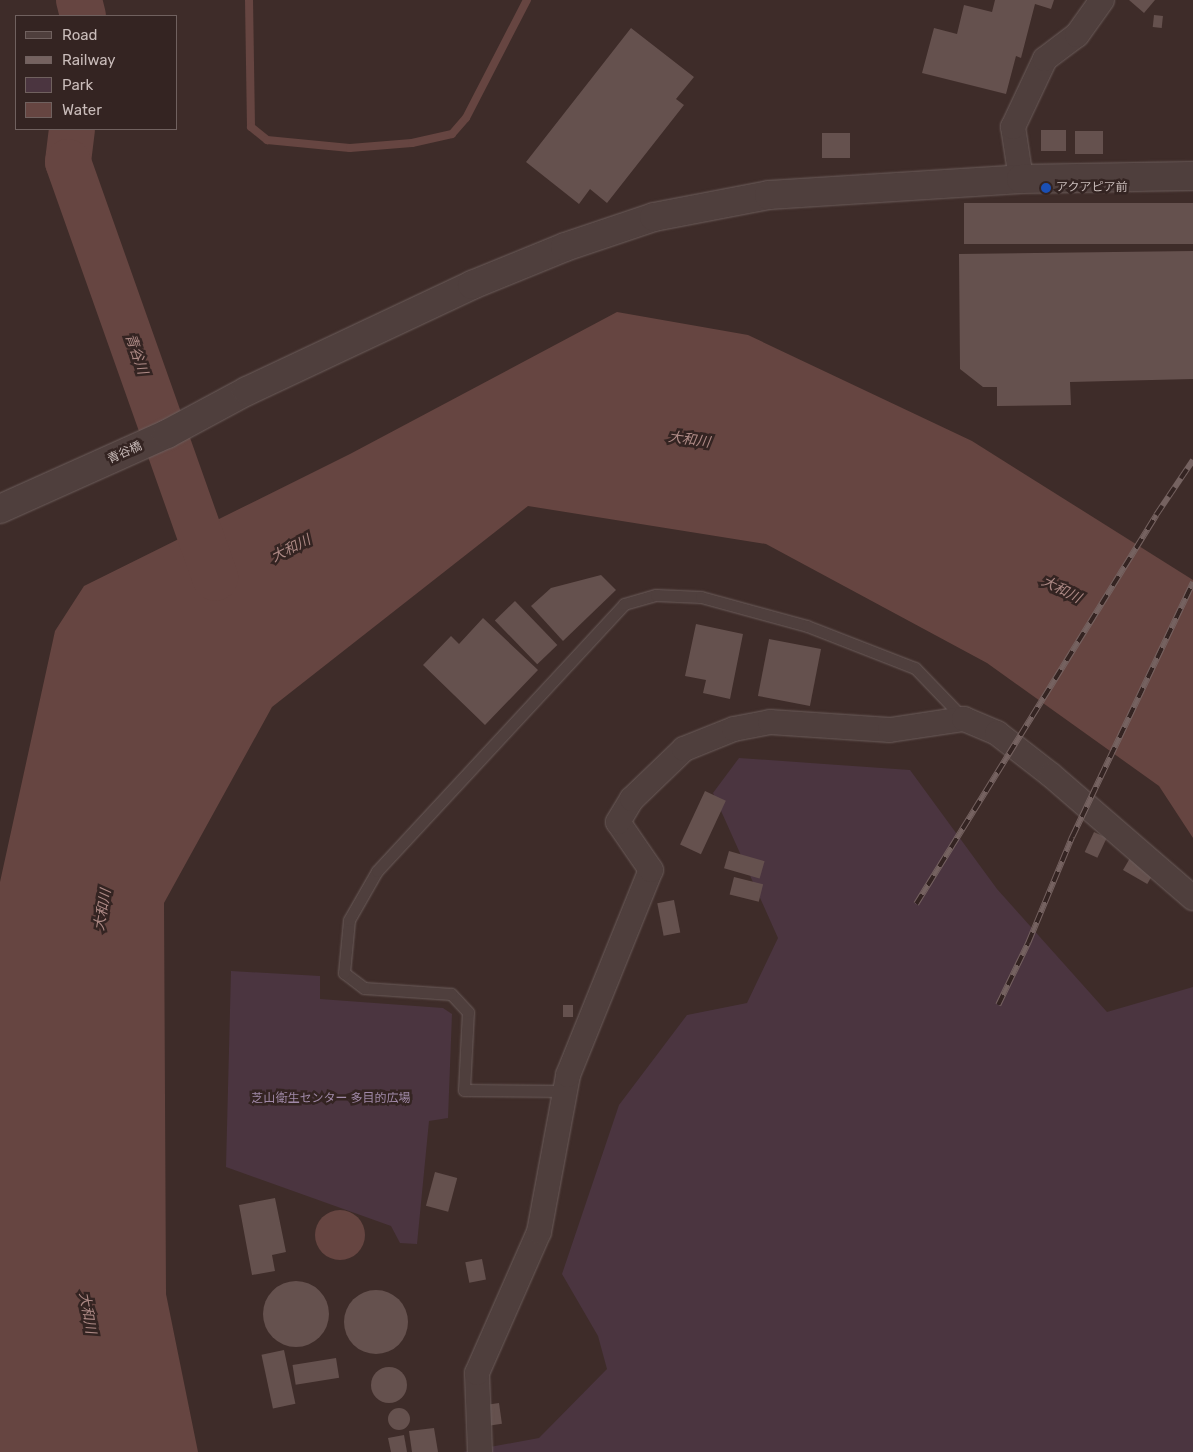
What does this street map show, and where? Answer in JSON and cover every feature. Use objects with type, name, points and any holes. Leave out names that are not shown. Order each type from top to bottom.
[{"type":"street","points":[[1021,179],[1013,127],[1045,59],[1077,35],[1102,0]]},
{"type":"street","name":"青谷橋","points":[[0,509],[167,434],[247,391],[472,286],[565,247],[654,217],[769,195],[1021,179],[1193,176]]},
{"type":"street","points":[[480,1452],[477,1373],[539,1232],[568,1075],[651,870],[618,822],[632,799],[660,769],[684,749],[734,730],[770,722],[890,730],[964,719],[997,733],[1051,775],[1193,898]]},
{"type":"lane","points":[[565,1091],[464,1090],[468,1012],[450,994],[364,988],[344,973],[349,920],[377,872],[624,604],[656,595],[701,597],[807,626],[915,668],[964,719]]},
{"type":"green space","points":[[739,758],[910,770],[997,889],[1107,1012],[1193,987],[1193,1452],[463,1452],[539,1438],[607,1369],[598,1336],[562,1274],[619,1105],[687,1015],[747,1003],[778,938],[713,793]]},
{"type":"green space","name":"芝山衛生センター 多目的広場","points":[[231,971],[320,976],[320,999],[443,1008],[452,1014],[448,1118],[429,1121],[417,1244],[400,1243],[391,1226],[226,1167]]},
{"type":"water","name":"大和川","points":[[617,312],[748,335],[972,441],[1193,580],[1193,838],[1159,786],[987,663],[766,544],[528,506],[272,707],[164,903],[166,1294],[198,1452],[0,1452],[0,882],[55,631],[84,586],[350,454]]},
{"type":"water","points":[[335,1210],[345,1210],[358,1217],[365,1230],[365,1240],[358,1253],[345,1260],[335,1260],[326,1256],[319,1249],[315,1240],[315,1230],[319,1221],[326,1214]]},
{"type":"building","points":[[995,0],[1054,0],[1051,9],[1035,4],[1021,58],[1016,56],[1006,94],[922,73],[934,28],[957,34],[964,5],[992,12]]},
{"type":"building","points":[[1129,0],[1155,0],[1144,13]]},
{"type":"building","points":[[1154,15],[1163,16],[1162,28],[1153,27]]},
{"type":"building","points":[[631,28],[694,77],[676,99],[684,105],[607,203],[590,189],[579,204],[526,162]]},
{"type":"building","points":[[1041,130],[1066,130],[1066,151],[1041,151]]},
{"type":"building","points":[[1075,131],[1103,131],[1103,154],[1075,154]]},
{"type":"building","points":[[822,133],[850,133],[850,158],[822,158]]},
{"type":"building","points":[[964,203],[1193,203],[1193,244],[964,244]]},
{"type":"building","points":[[1193,251],[1193,379],[1070,382],[1071,405],[997,406],[997,387],[983,387],[960,369],[959,254]]},
{"type":"building","points":[[601,575],[616,590],[563,641],[531,606],[551,588]]},
{"type":"building","points":[[515,601],[557,645],[537,664],[495,620]]},
{"type":"building","points":[[483,618],[538,670],[485,725],[423,665],[451,636],[459,644]]},
{"type":"building","points":[[696,624],[743,634],[730,699],[703,693],[706,680],[685,676]]},
{"type":"building","points":[[769,639],[821,649],[810,706],[758,696]]},
{"type":"building","points":[[705,791],[726,801],[701,854],[680,844]]},
{"type":"building","points":[[1094,832],[1107,838],[1097,858],[1085,852]]},
{"type":"building","points":[[729,851],[765,861],[760,879],[724,868]]},
{"type":"building","points":[[1130,858],[1154,872],[1147,884],[1123,870]]},
{"type":"building","points":[[734,877],[763,884],[759,902],[730,894]]},
{"type":"building","points":[[674,900],[680,932],[664,936],[657,903]]},
{"type":"building","points":[[563,1005],[573,1005],[573,1017],[563,1017]]},
{"type":"building","points":[[435,1172],[457,1178],[448,1212],[426,1206]]},
{"type":"building","points":[[275,1198],[286,1252],[272,1255],[275,1271],[252,1275],[239,1205]]},
{"type":"building","points":[[482,1259],[486,1280],[469,1283],[465,1262]]},
{"type":"building","points":[[296,1281],[309,1284],[319,1291],[326,1301],[329,1314],[326,1327],[319,1337],[309,1344],[296,1347],[283,1344],[273,1337],[266,1327],[263,1314],[266,1301],[273,1291],[283,1284]]},
{"type":"building","points":[[370,1290],[382,1290],[399,1299],[406,1310],[408,1322],[406,1334],[399,1345],[382,1354],[370,1354],[358,1349],[349,1340],[344,1328],[344,1316],[349,1304],[358,1295]]},
{"type":"building","points":[[284,1350],[295,1404],[273,1409],[262,1355]]},
{"type":"building","points":[[336,1358],[339,1378],[296,1385],[293,1365]]},
{"type":"building","points":[[389,1367],[396,1368],[402,1372],[406,1378],[406,1392],[402,1398],[396,1402],[389,1403],[382,1402],[376,1398],[372,1392],[371,1385],[372,1378],[376,1372],[382,1368]]},
{"type":"building","points":[[499,1403],[502,1424],[490,1425],[487,1405]]},
{"type":"building","points":[[399,1408],[407,1411],[410,1419],[407,1427],[399,1430],[391,1427],[388,1419],[391,1411]]},
{"type":"building","points":[[434,1428],[438,1452],[412,1452],[409,1431]]},
{"type":"building","points":[[404,1435],[407,1452],[391,1452],[388,1438]]},
{"type":"waterway","name":"青谷川","points":[[79,0],[83,15]]},
{"type":"waterway","points":[[249,0],[251,127],[267,140],[350,148],[412,143],[452,134],[466,118],[527,0]]},
{"type":"waterway","name":"青谷川","points":[[72,130],[68,162],[215,578]]},
{"type":"railway","points":[[916,904],[1156,515],[1193,460]]},
{"type":"railway","points":[[998,1005],[1028,943],[1072,837],[1193,582]]},
{"type":"place","name":"アクアピア前","points":[[1046,188]]}]
